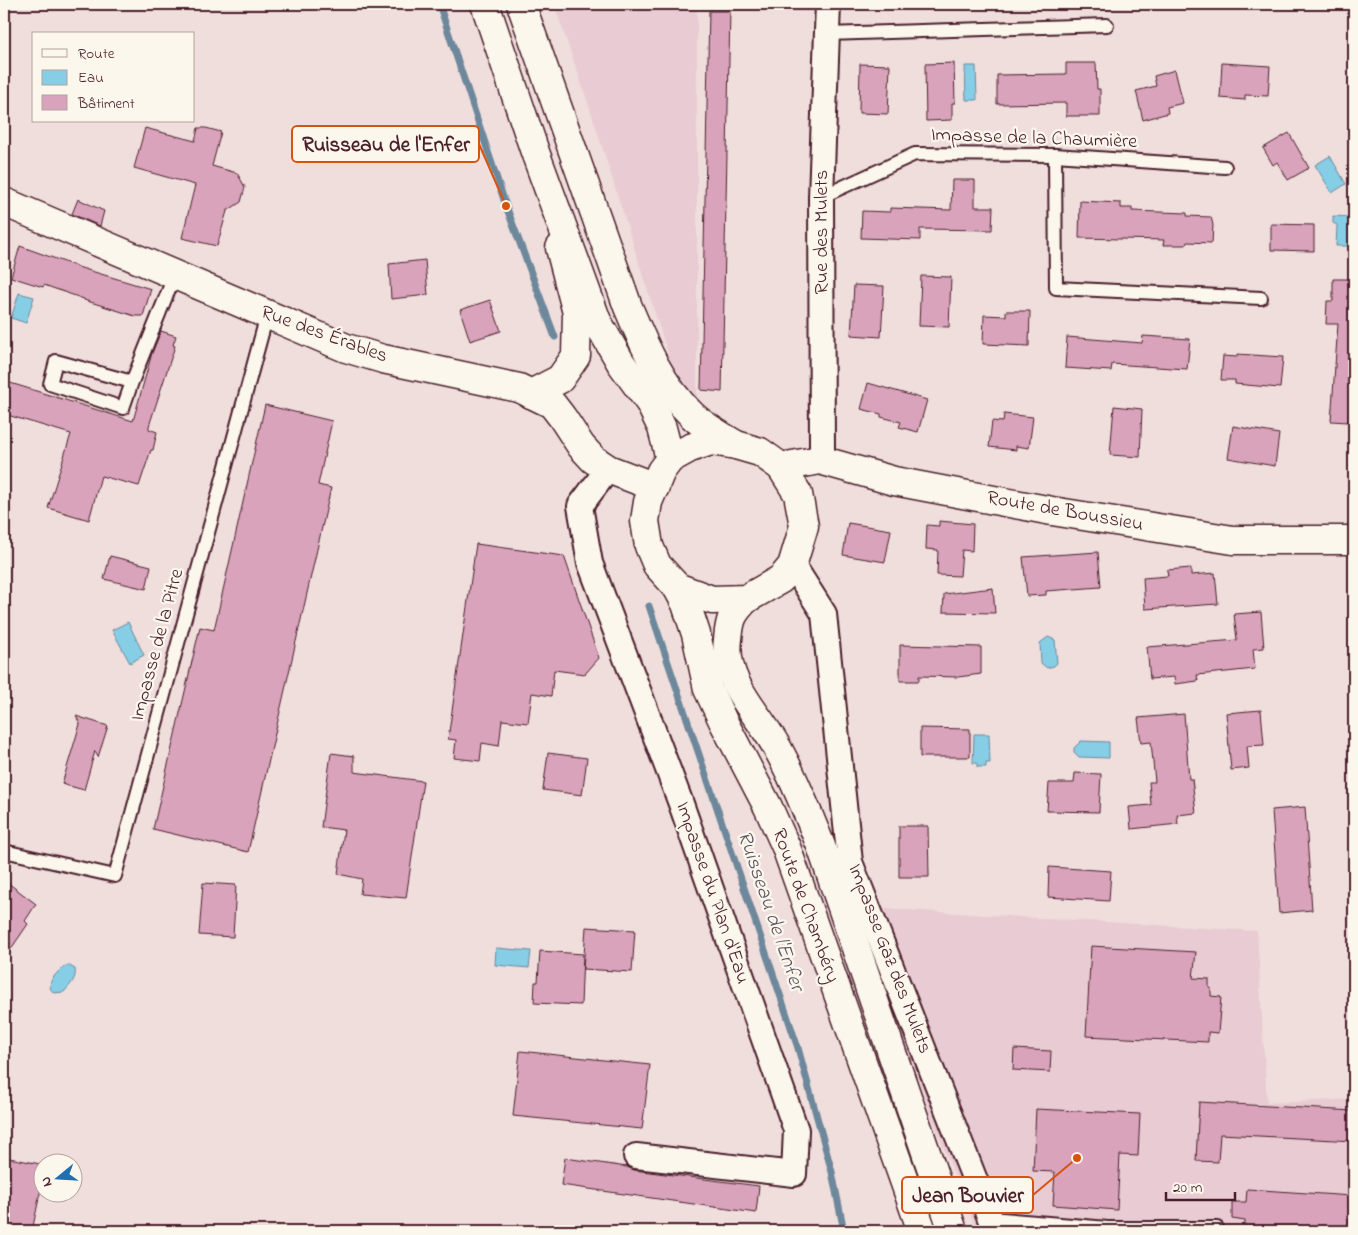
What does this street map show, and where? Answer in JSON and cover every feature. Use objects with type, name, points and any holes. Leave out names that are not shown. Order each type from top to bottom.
[{"type":"main road","points":[[485,4],[535,152],[597,321],[621,363],[650,403],[662,428],[670,459]]},
{"type":"main road","points":[[520,4],[628,307],[647,350],[670,389],[692,416],[736,445]]},
{"type":"main road","points":[[532,394],[560,378],[576,356],[577,313],[535,152]]},
{"type":"main road","name":"Rue des Érables","points":[[4,202],[346,348],[384,359],[519,388],[552,404],[581,446],[593,459],[608,469],[654,487]]},
{"type":"main road","points":[[711,441],[736,445],[760,452],[780,467],[798,494],[804,526],[792,566],[781,579],[746,599],[712,600],[677,587],[657,565],[649,546],[646,521],[648,502],[661,471],[670,459],[690,448],[711,441]]},
{"type":"main road","name":"Route de Boussieu","points":[[780,467],[820,460],[894,481],[1052,511],[1233,540],[1354,540]]},
{"type":"main road","name":"Route de Chambéry","points":[[677,587],[686,604],[696,634],[708,689],[722,721],[768,807],[786,847],[922,1231]]},
{"type":"main road","name":"Route de Chambéry","points":[[746,599],[734,612],[729,631],[726,650],[732,676],[740,693],[778,749],[799,789],[821,846],[953,1231]]},
{"type":"street","name":"Rue des Mulets","points":[[820,460],[821,197],[828,4]]},
{"type":"street","name":"Impasse du Plan d'Eau","points":[[608,469],[580,506],[590,563],[680,801],[796,1130],[794,1174],[636,1156]]},
{"type":"street","name":"Impasse Gaz des Mulets","points":[[792,566],[824,614],[850,862],[993,1225]]},
{"type":"lane","points":[[827,34],[1107,25]]},
{"type":"lane","name":"Impasse de la Chaumière","points":[[821,197],[915,154],[1055,155],[1225,167]]},
{"type":"lane","points":[[1055,155],[1056,288],[1261,298]]},
{"type":"lane","points":[[132,382],[56,361],[50,384],[123,408],[175,274]]},
{"type":"lane","name":"Impasse de la Pitre","points":[[4,851],[115,876],[267,315]]},
{"type":"lane","points":[[993,1225],[1216,1228]]},
{"type":"shaded area","points":[[554,4],[813,4],[813,12],[697,9],[697,398],[673,370],[590,109]]},
{"type":"shaded area","points":[[856,907],[1257,931],[1267,1103],[1354,1099],[1354,1231],[977,1231],[932,1119]]},
{"type":"water","points":[[965,66],[976,66],[977,100],[966,100]]},
{"type":"water","points":[[1330,156],[1346,184],[1332,193],[1315,165]]},
{"type":"water","points":[[1333,216],[1353,217],[1352,246],[1336,246],[1337,225],[1333,223]]},
{"type":"water","points":[[19,293],[34,297],[26,323],[11,318]]},
{"type":"water","points":[[128,622],[144,655],[130,663],[112,630]]},
{"type":"water","points":[[1048,637],[1055,640],[1057,663],[1047,668],[1041,663],[1040,643]]},
{"type":"water","points":[[974,734],[989,734],[990,763],[986,763],[986,767],[977,767],[977,763],[973,763]]},
{"type":"water","points":[[1081,741],[1109,742],[1109,758],[1079,757],[1074,752],[1074,748]]},
{"type":"water","points":[[496,948],[531,951],[529,968],[495,965]]},
{"type":"water","points":[[68,965],[75,969],[74,979],[64,992],[54,993],[50,987],[54,976]]},
{"type":"building","points":[[709,11],[730,11],[722,392],[701,390]]},
{"type":"building","points":[[954,63],[955,103],[952,103],[952,120],[926,121],[925,64]]},
{"type":"building","points":[[1066,63],[1096,63],[1097,89],[1100,89],[1100,116],[1066,116],[1066,103],[997,104],[997,75],[1066,74]]},
{"type":"building","points":[[1222,63],[1270,66],[1268,96],[1245,95],[1245,100],[1220,98]]},
{"type":"building","points":[[860,64],[890,65],[888,114],[859,113]]},
{"type":"building","points":[[1175,70],[1183,103],[1167,107],[1168,113],[1143,120],[1136,91],[1156,86],[1154,76]]},
{"type":"building","points":[[145,128],[195,141],[198,128],[221,132],[212,166],[237,173],[245,187],[241,202],[227,211],[217,246],[182,238],[195,185],[134,168]]},
{"type":"building","points":[[1289,133],[1309,168],[1288,180],[1277,162],[1273,165],[1263,148]]},
{"type":"building","points":[[952,180],[975,180],[975,207],[993,207],[992,230],[920,229],[920,240],[861,238],[862,211],[890,212],[890,208],[951,210]]},
{"type":"building","points":[[78,199],[104,211],[100,226],[72,214]]},
{"type":"building","points":[[1080,201],[1121,203],[1121,208],[1132,208],[1132,211],[1187,213],[1187,216],[1211,217],[1213,225],[1212,243],[1187,242],[1186,245],[1163,245],[1164,240],[1079,238]]},
{"type":"building","points":[[1271,224],[1314,225],[1314,251],[1271,250]]},
{"type":"building","points":[[20,246],[81,268],[151,289],[143,316],[135,316],[44,285],[43,287],[11,277]]},
{"type":"building","points":[[425,260],[428,295],[391,299],[389,264]]},
{"type":"building","points":[[921,276],[951,277],[949,327],[919,326]]},
{"type":"building","points":[[1333,279],[1354,279],[1354,386],[1348,422],[1331,421],[1338,324],[1326,324],[1327,301],[1333,301]]},
{"type":"building","points":[[854,285],[884,286],[881,337],[851,335]]},
{"type":"building","points":[[490,300],[501,331],[470,341],[460,310]]},
{"type":"building","points":[[1006,311],[1030,311],[1029,346],[983,344],[984,315],[1006,316]]},
{"type":"building","points":[[161,331],[176,336],[173,345],[175,346],[149,426],[149,429],[157,432],[153,450],[151,450],[139,486],[101,476],[89,520],[48,508],[71,434],[4,414],[4,381],[133,421],[152,353]]},
{"type":"building","points":[[1143,336],[1190,339],[1187,369],[1112,364],[1111,371],[1065,368],[1067,337],[1142,343]]},
{"type":"building","points":[[1237,354],[1283,357],[1280,388],[1235,384],[1235,380],[1221,380],[1223,356],[1237,357]]},
{"type":"building","points":[[868,383],[927,400],[918,432],[899,427],[901,422],[861,409]]},
{"type":"building","points":[[265,405],[332,421],[318,485],[331,488],[248,852],[153,829],[200,627],[214,630]]},
{"type":"building","points":[[1114,406],[1142,409],[1140,457],[1110,455]]},
{"type":"building","points":[[1004,414],[1033,417],[1029,448],[1016,446],[1016,450],[989,447],[992,421],[1003,422]]},
{"type":"building","points":[[1233,426],[1279,434],[1275,466],[1228,458]]},
{"type":"building","points":[[939,521],[973,524],[972,551],[962,550],[960,576],[937,575],[938,550],[926,549],[927,525],[939,526]]},
{"type":"building","points":[[848,523],[891,530],[885,562],[843,555]]},
{"type":"building","points":[[476,544],[564,556],[599,658],[585,674],[554,670],[551,696],[532,693],[528,723],[502,720],[499,746],[482,743],[480,761],[454,758],[456,740],[448,739]]},
{"type":"building","points":[[1098,552],[1101,587],[1046,591],[1046,595],[1027,596],[1023,557]]},
{"type":"building","points":[[110,556],[151,566],[146,589],[104,579]]},
{"type":"building","points":[[1191,568],[1191,575],[1215,573],[1218,604],[1145,609],[1143,578],[1168,576],[1167,570]]},
{"type":"building","points":[[993,588],[995,613],[943,612],[944,594]]},
{"type":"building","points":[[1261,612],[1264,648],[1253,649],[1255,669],[1197,675],[1198,681],[1175,684],[1174,677],[1150,679],[1147,647],[1237,640],[1234,614]]},
{"type":"building","points":[[900,645],[981,647],[981,674],[958,677],[919,676],[919,681],[900,681]]},
{"type":"building","points":[[1261,710],[1264,745],[1247,746],[1249,768],[1231,770],[1226,713]]},
{"type":"building","points":[[1184,714],[1189,779],[1192,779],[1196,813],[1177,815],[1178,824],[1131,829],[1129,807],[1151,805],[1149,782],[1155,782],[1151,742],[1141,743],[1138,718]]},
{"type":"building","points":[[76,716],[108,726],[98,757],[95,751],[84,790],[62,784],[80,724]]},
{"type":"building","points":[[920,728],[970,729],[970,757],[920,757]]},
{"type":"building","points":[[331,753],[354,756],[354,772],[423,781],[406,898],[360,894],[362,879],[338,874],[344,830],[321,827]]},
{"type":"building","points":[[548,753],[587,758],[582,795],[543,790]]},
{"type":"building","points":[[1075,773],[1101,774],[1099,812],[1047,811],[1049,783],[1074,783]]},
{"type":"building","points":[[1305,807],[1312,910],[1279,913],[1272,810]]},
{"type":"building","points":[[899,826],[928,826],[929,877],[899,877]]},
{"type":"building","points":[[1049,867],[1111,871],[1109,901],[1048,897]]},
{"type":"building","points":[[4,880],[36,904],[25,921],[28,924],[4,959]]},
{"type":"building","points":[[203,883],[236,885],[233,937],[199,935]]},
{"type":"building","points":[[586,927],[635,930],[632,972],[583,969]]},
{"type":"building","points":[[1091,946],[1196,952],[1193,978],[1209,979],[1211,996],[1221,997],[1218,1033],[1208,1032],[1208,1042],[1086,1036]]},
{"type":"building","points":[[540,951],[583,954],[581,1005],[534,1003],[535,982],[538,982]]},
{"type":"building","points":[[1014,1049],[1051,1051],[1050,1072],[1013,1070]]},
{"type":"building","points":[[520,1051],[650,1065],[642,1129],[513,1116]]},
{"type":"building","points":[[1199,1102],[1354,1111],[1354,1141],[1220,1134],[1218,1162],[1196,1161]]},
{"type":"building","points":[[1036,1109],[1140,1114],[1138,1156],[1120,1155],[1117,1210],[1053,1205],[1055,1172],[1033,1171]]},
{"type":"building","points":[[4,1157],[32,1162],[32,1202],[38,1202],[32,1231],[4,1231]]},
{"type":"building","points":[[565,1158],[627,1167],[634,1170],[759,1186],[756,1213],[561,1185]]},
{"type":"building","points":[[1247,1189],[1352,1196],[1349,1231],[1245,1230],[1245,1221],[1232,1219],[1232,1202],[1246,1202]]},
{"type":"waterway","name":"Ruisseau de l'Enfer","points":[[439,4],[506,206],[555,337]]},
{"type":"waterway","name":"Ruisseau de l'Enfer","points":[[649,606],[798,1048],[832,1172],[844,1231]]},
{"type":"place","name":"Ruisseau de l'Enfer","points":[[506,206]]},
{"type":"place","name":"Jean Bouvier","points":[[1077,1158]]}]
